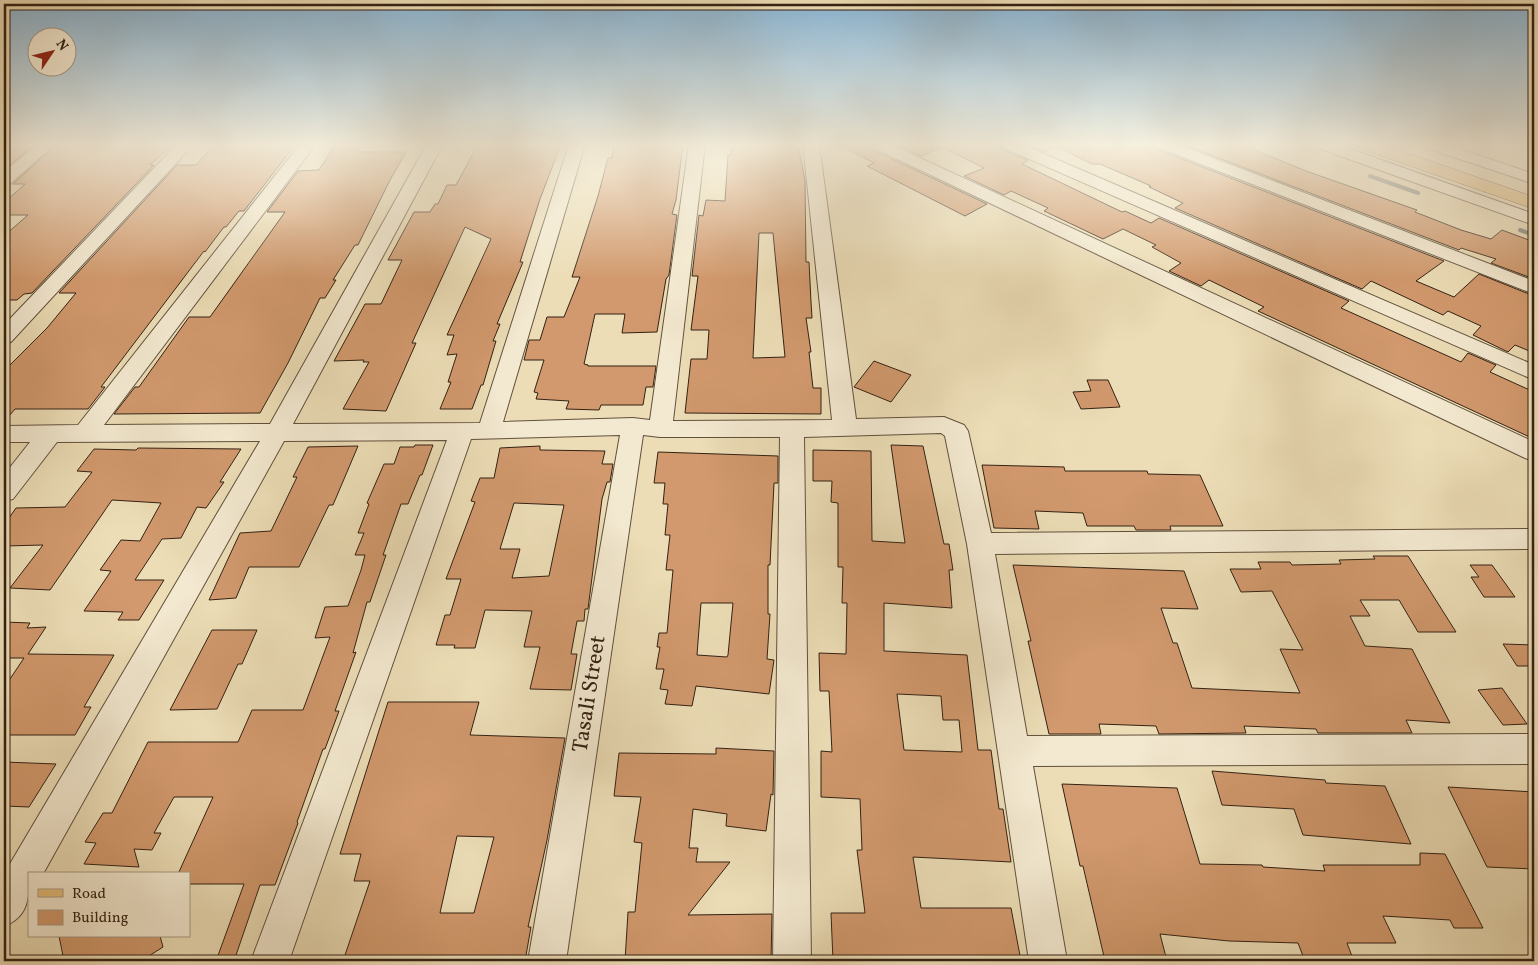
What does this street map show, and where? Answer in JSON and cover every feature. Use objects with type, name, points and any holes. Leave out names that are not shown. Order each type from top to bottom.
[{"type":"main road","points":[[1494,189],[1534,203]]},
{"type":"street","points":[[4,336],[143,189]]},
{"type":"street","points":[[85,433],[273,189]]},
{"type":"street","points":[[4,908],[277,432],[410,189]]},
{"type":"street","points":[[270,961],[476,431],[561,189]]},
{"type":"street","name":"Tasali Street","points":[[547,961],[647,428],[689,189]]},
{"type":"street","points":[[816,189],[845,428]]},
{"type":"street","points":[[974,189],[1534,452]]},
{"type":"street","points":[[1111,189],[1534,373]]},
{"type":"street","points":[[1280,189],[1534,288]]},
{"type":"street","points":[[1447,189],[1534,220]]},
{"type":"street","points":[[4,434],[647,428],[792,429],[944,424],[956,431],[980,544],[1048,961]]},
{"type":"street","points":[[792,429],[792,961]]},
{"type":"street","points":[[4,492],[50,434]]},
{"type":"street","points":[[980,544],[1534,539]]},
{"type":"street","points":[[1015,751],[1534,749]]},
{"type":"building","points":[[19,189],[131,189],[32,293],[24,294],[17,300],[4,300],[4,236],[28,215],[4,215],[4,203]]},
{"type":"building","points":[[155,189],[261,189],[244,211],[239,211],[204,251],[101,387],[105,387],[88,409],[15,409],[4,422],[4,371],[47,328],[76,293],[59,293]]},
{"type":"building","points":[[284,189],[386,189],[358,245],[355,245],[333,280],[336,280],[325,298],[320,298],[288,363],[260,413],[114,414],[135,387],[139,387],[189,317],[210,317],[285,212],[267,212]]},
{"type":"building","points":[[445,189],[544,189],[520,262],[523,262],[497,324],[500,324],[493,341],[496,341],[483,385],[481,385],[472,409],[440,409],[451,382],[448,382],[457,354],[447,355],[454,335],[447,335],[491,239],[465,227],[412,343],[416,343],[386,411],[343,409],[369,362],[363,362],[364,360],[334,361],[365,304],[381,304],[402,260],[388,260],[414,212],[430,212],[435,204],[438,204]]},
{"type":"building","points":[[600,189],[677,189],[672,214],[677,215],[669,275],[666,279],[657,332],[622,333],[625,314],[595,314],[584,364],[588,366],[656,366],[653,387],[646,387],[643,405],[601,405],[599,410],[566,409],[569,401],[536,399],[538,393],[534,392],[544,360],[524,360],[529,340],[540,340],[547,317],[564,317],[580,277],[572,277]]},
{"type":"building","points":[[726,189],[805,189],[806,262],[809,262],[812,318],[806,318],[811,352],[809,352],[813,388],[821,388],[821,414],[685,413],[691,359],[707,359],[709,330],[691,330],[698,276],[692,276],[699,215],[703,216],[706,200],[725,201]],"holes":[[[759,233],[773,233],[785,357],[753,358]]]},
{"type":"building","points":[[912,189],[955,189],[987,204],[965,216]]},
{"type":"building","points":[[991,189],[1074,189],[1122,212],[1125,211],[1151,223],[1159,218],[1349,301],[1341,308],[1461,362],[1468,353],[1496,365],[1490,372],[1534,392],[1534,439],[1258,311],[1264,307],[1209,280],[1201,286],[1169,271],[1181,263],[1152,247],[1156,245],[1123,229],[1103,239],[1044,211],[1048,208],[1011,191],[1004,195]]},
{"type":"building","points":[[1153,189],[1259,189],[1444,261],[1416,281],[1454,297],[1479,274],[1534,296],[1534,353],[1515,345],[1508,352],[1473,335],[1481,326],[1448,311],[1443,315],[1371,281],[1362,289],[1175,208],[1183,203]]},
{"type":"building","points":[[1300,189],[1357,189],[1417,210],[1415,212],[1461,230],[1491,239],[1502,230],[1534,242],[1534,279],[1491,263],[1496,259],[1461,248],[1459,250]]},
{"type":"building","points":[[874,361],[911,375],[891,402],[854,387]]},
{"type":"building","points":[[1087,380],[1108,380],[1120,407],[1081,409],[1073,392],[1091,391]]},
{"type":"building","points":[[415,445],[433,445],[422,475],[420,475],[408,504],[401,504],[383,555],[386,555],[370,602],[367,602],[353,653],[356,652],[335,711],[339,711],[325,749],[323,749],[275,885],[260,885],[234,961],[216,961],[244,884],[190,884],[190,872],[179,872],[213,797],[174,797],[154,833],[161,833],[152,850],[134,849],[139,867],[84,864],[96,843],[85,842],[103,813],[112,813],[148,742],[238,742],[252,710],[303,710],[330,637],[315,638],[325,607],[348,606],[361,570],[365,555],[355,555],[364,533],[358,533],[369,504],[367,503],[384,464],[394,464],[400,447],[414,447]]},
{"type":"building","points":[[891,445],[923,446],[944,544],[949,544],[953,570],[949,570],[952,608],[884,603],[884,651],[967,655],[978,750],[991,750],[999,809],[1003,809],[1011,862],[913,857],[921,908],[1011,908],[1021,961],[833,961],[831,913],[865,913],[857,850],[862,850],[860,799],[821,797],[821,751],[832,752],[829,691],[820,691],[819,653],[846,654],[847,603],[842,603],[843,567],[838,567],[838,503],[831,502],[832,481],[813,481],[813,450],[871,451],[872,541],[905,543]],"holes":[[[897,694],[941,696],[943,720],[959,720],[962,752],[904,750]]]},
{"type":"building","points":[[358,446],[333,505],[329,505],[299,567],[249,567],[236,598],[209,600],[240,533],[271,531],[297,477],[293,477],[308,447]]},
{"type":"building","points":[[540,446],[540,450],[605,451],[602,464],[613,464],[610,482],[607,482],[602,499],[588,609],[585,609],[584,621],[577,621],[571,654],[577,654],[571,690],[530,689],[540,647],[524,647],[532,611],[485,610],[475,648],[454,648],[455,645],[436,645],[445,615],[450,615],[461,579],[446,579],[475,502],[471,501],[480,478],[494,478],[500,448]],"holes":[[[514,503],[564,505],[549,576],[512,578],[520,549],[500,549]]]},
{"type":"building","points":[[138,448],[241,449],[220,482],[224,482],[206,508],[197,507],[181,538],[162,539],[135,580],[164,580],[139,620],[118,620],[123,612],[84,611],[111,571],[100,570],[121,540],[140,541],[161,503],[112,500],[50,590],[10,588],[43,545],[4,546],[4,525],[16,508],[65,507],[92,472],[77,471],[94,449],[136,450]]},
{"type":"building","points":[[658,452],[778,456],[778,483],[774,483],[770,565],[768,565],[768,614],[770,614],[767,659],[774,660],[769,694],[696,686],[692,706],[665,704],[668,690],[660,689],[664,669],[656,669],[660,647],[657,647],[659,633],[667,633],[673,570],[666,570],[670,535],[665,535],[668,504],[663,504],[665,483],[654,483]],"holes":[[[701,603],[733,603],[727,657],[697,655]]]},
{"type":"building","points":[[982,465],[1064,467],[1065,471],[1147,471],[1148,474],[1200,475],[1223,526],[1170,526],[1171,530],[1136,530],[1134,526],[1087,526],[1083,513],[1035,511],[1039,529],[994,528]]},
{"type":"building","points":[[1373,556],[1408,556],[1456,632],[1418,632],[1399,600],[1360,600],[1370,616],[1350,616],[1365,646],[1412,649],[1450,723],[1406,720],[1412,733],[1318,733],[1316,729],[1244,726],[1246,733],[1159,734],[1156,726],[1099,724],[1101,734],[1049,734],[1028,641],[1031,641],[1013,565],[1184,571],[1198,609],[1161,608],[1173,643],[1177,643],[1192,688],[1300,693],[1280,649],[1303,650],[1272,591],[1241,592],[1230,569],[1261,569],[1258,562],[1290,562],[1292,565],[1341,564],[1339,560],[1375,559]]},
{"type":"building","points":[[1470,565],[1492,565],[1515,597],[1484,597],[1471,577],[1479,577]]},
{"type":"building","points":[[4,622],[30,623],[27,628],[46,627],[28,654],[114,655],[84,707],[91,707],[75,735],[4,735],[4,688],[24,658],[4,658]]},
{"type":"building","points":[[212,630],[257,630],[242,664],[238,664],[217,709],[170,710]]},
{"type":"building","points":[[1503,644],[1534,645],[1534,666],[1517,666]]},
{"type":"building","points":[[1502,688],[1527,724],[1503,725],[1478,690]]},
{"type":"building","points":[[388,702],[479,702],[470,735],[565,738],[547,840],[528,927],[531,927],[525,961],[343,961],[370,881],[354,881],[361,854],[340,854]],"holes":[[[457,836],[494,837],[474,913],[440,913]]]},
{"type":"building","points":[[716,748],[774,751],[773,795],[771,794],[766,831],[726,826],[727,814],[693,809],[689,848],[698,848],[696,862],[730,862],[688,915],[772,914],[771,961],[625,961],[628,912],[635,912],[642,843],[634,842],[641,797],[614,796],[619,753],[716,754]]},
{"type":"building","points":[[4,762],[56,764],[29,807],[4,806]]},
{"type":"building","points":[[1212,771],[1325,780],[1326,783],[1385,786],[1411,844],[1303,835],[1294,809],[1222,805]]},
{"type":"building","points":[[1062,784],[1177,788],[1200,864],[1262,865],[1263,867],[1325,871],[1323,865],[1420,865],[1420,853],[1445,854],[1483,928],[1454,928],[1450,920],[1383,916],[1396,943],[1347,943],[1353,959],[1303,956],[1298,943],[1229,941],[1160,934],[1167,961],[1105,961],[1083,866],[1080,866]]},
{"type":"building","points":[[1448,787],[1534,792],[1534,869],[1487,867]]},
{"type":"building","points":[[59,938],[161,938],[163,947],[141,961],[64,961]]},
{"type":"waterway","points":[[1407,189],[1418,193]]},
{"type":"waterway","points":[[1520,230],[1534,235]]}]
